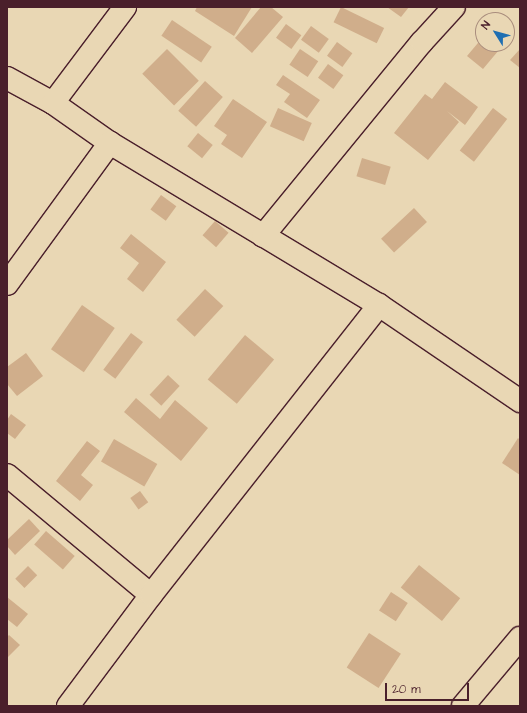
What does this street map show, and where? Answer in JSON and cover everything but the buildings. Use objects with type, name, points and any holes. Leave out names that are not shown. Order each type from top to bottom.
[{"type":"street","points":[[53,103],[125,7]]},
{"type":"street","points":[[263,236],[422,42],[454,7]]},
{"type":"street","points":[[7,78],[53,103],[110,143],[263,236],[380,304],[520,401]]},
{"type":"street","points":[[7,284],[110,143]]},
{"type":"street","points":[[68,706],[151,595],[380,304]]},
{"type":"street","points":[[7,475],[151,595]]},
{"type":"street","points":[[463,706],[520,638]]}]
